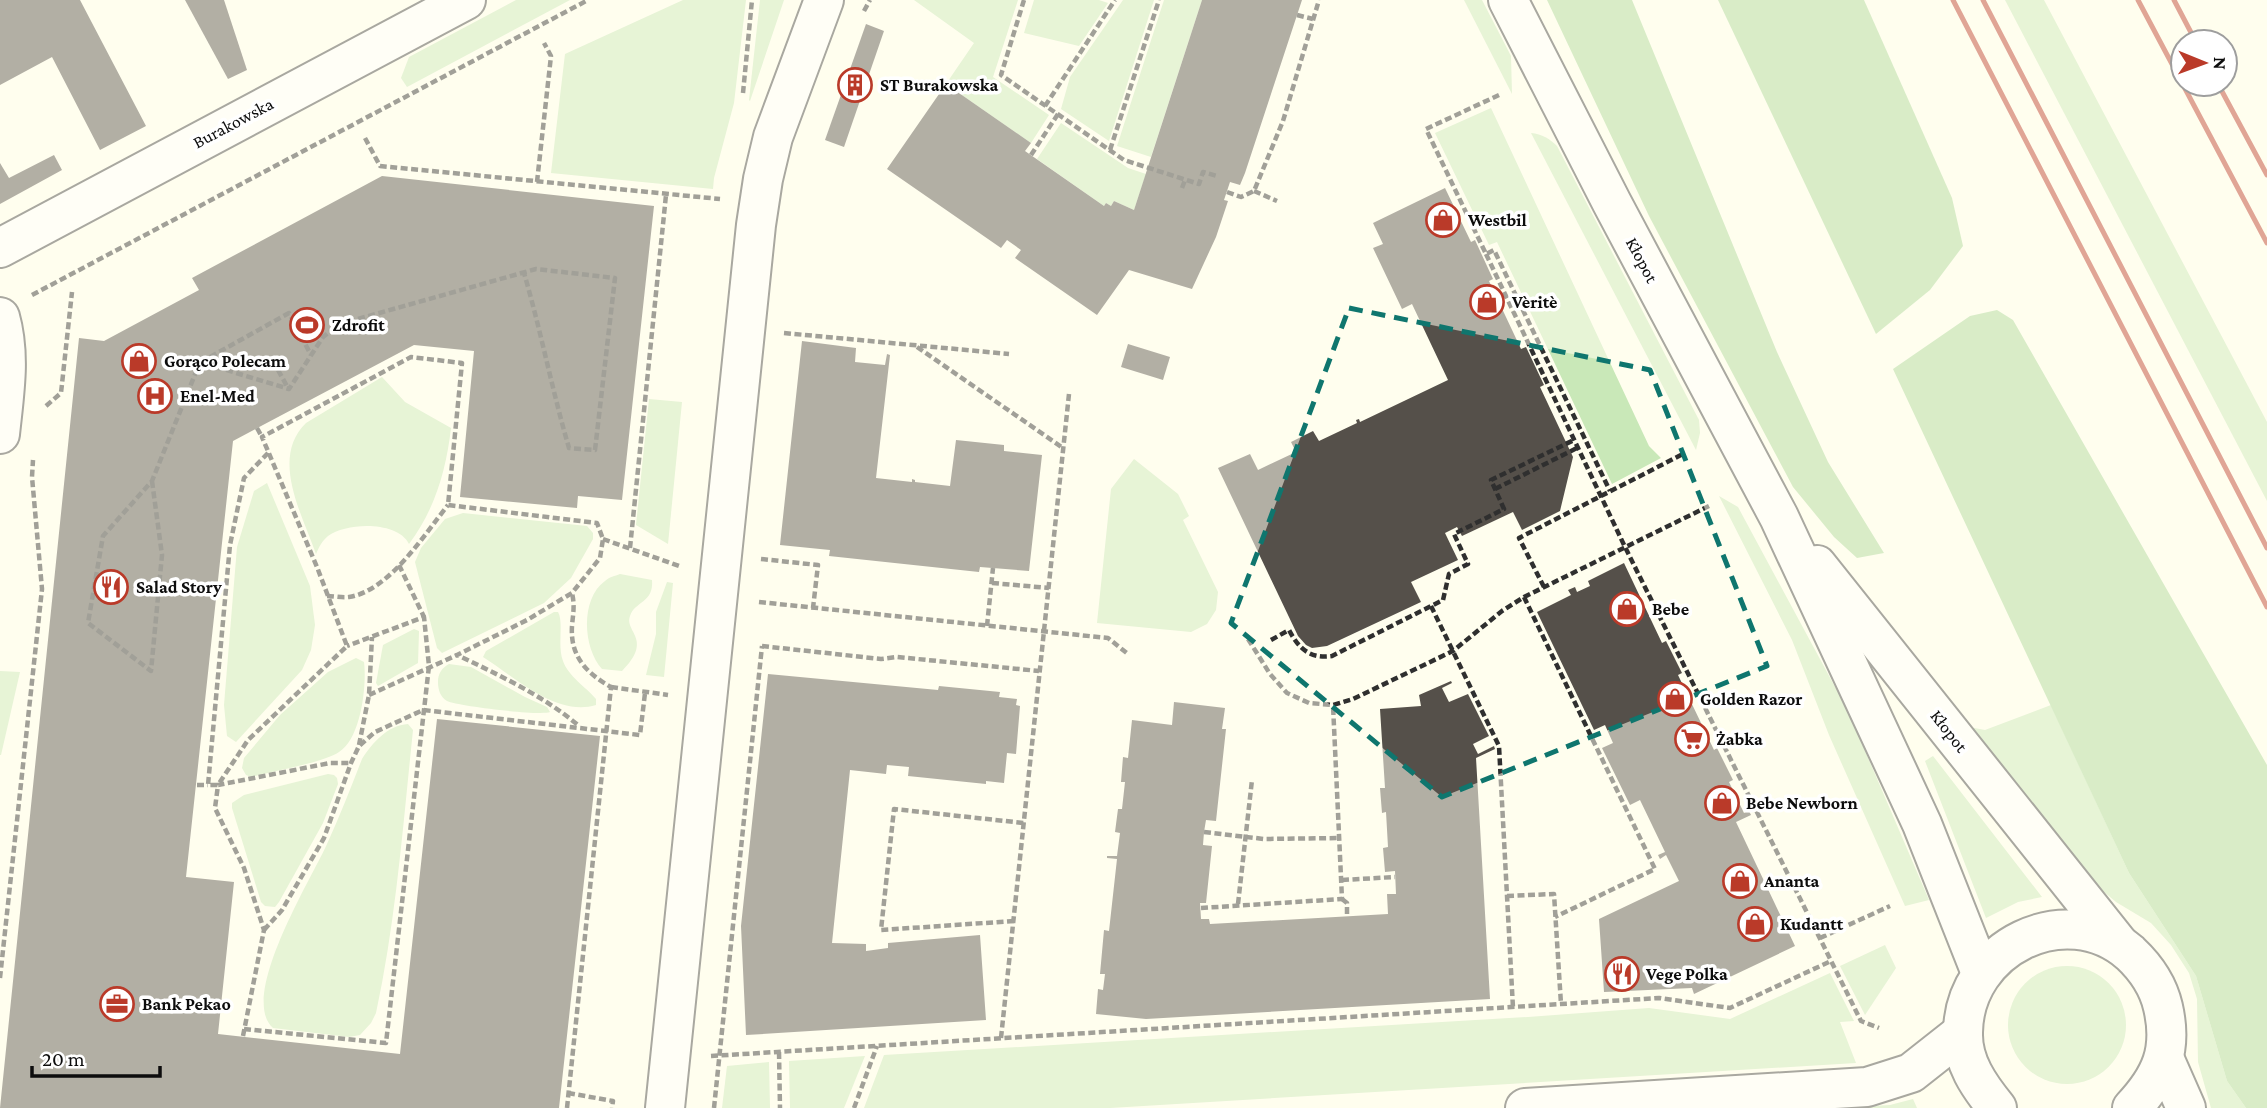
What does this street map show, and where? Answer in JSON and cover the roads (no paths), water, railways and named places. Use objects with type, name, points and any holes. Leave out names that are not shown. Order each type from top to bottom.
[{"type":"street","name":"Burakowska","points":[[0,248],[467,0]]},
{"type":"street","points":[[665,1108],[756,225],[763,179],[774,137],[824,0]]},
{"type":"street","name":"Kłopot","points":[[1508,0],[1612,203],[1779,517],[1922,824],[1981,973]]},
{"type":"street","points":[[0,434],[6,378],[4,340],[15,307]]},
{"type":"street","name":"Kłopot","points":[[1779,517],[2119,944]]},
{"type":"street","points":[[1997,1108],[1979,1087],[1967,1060],[1963,1032],[1967,1006],[1981,973],[1992,960],[2020,940],[2053,930],[2087,931],[2119,944],[2143,965],[2160,993],[2167,1025],[2164,1058],[2150,1089],[2132,1108]]},
{"type":"street","points":[[1525,1108],[1867,1087],[1911,1073],[1963,1032]]},
{"type":"street","points":[[2164,1058],[2186,1108]]},
{"type":"railway","points":[[1953,0],[2267,607]]},
{"type":"railway","points":[[1983,0],[2267,548]]},
{"type":"railway","points":[[2138,0],[2267,243]]},
{"type":"railway","points":[[2174,0],[2189,28]]},
{"type":"railway","points":[[2226,98],[2267,175]]},
{"type":"place","name":"ST Burakowska","points":[[855,85]]},
{"type":"place","name":"Westbil","points":[[1443,220]]},
{"type":"place","name":"Vèritè","points":[[1487,302]]},
{"type":"place","name":"Zdrofit","points":[[307,325]]},
{"type":"place","name":"Gorąco Polecam","points":[[139,361]]},
{"type":"place","name":"Enel-Med","points":[[155,396]]},
{"type":"place","name":"Salad Story","points":[[111,587]]},
{"type":"place","name":"Bebe","points":[[1627,609]]},
{"type":"place","name":"Golden Razor","points":[[1675,699]]},
{"type":"place","name":"Żabka","points":[[1692,739]]},
{"type":"place","name":"Bebe Newborn","points":[[1722,803]]},
{"type":"place","name":"Ananta","points":[[1740,881]]},
{"type":"place","name":"Kudantt","points":[[1755,924]]},
{"type":"place","name":"Vege Polka","points":[[1622,974]]},
{"type":"place","name":"Bank Pekao","points":[[117,1004]]}]
